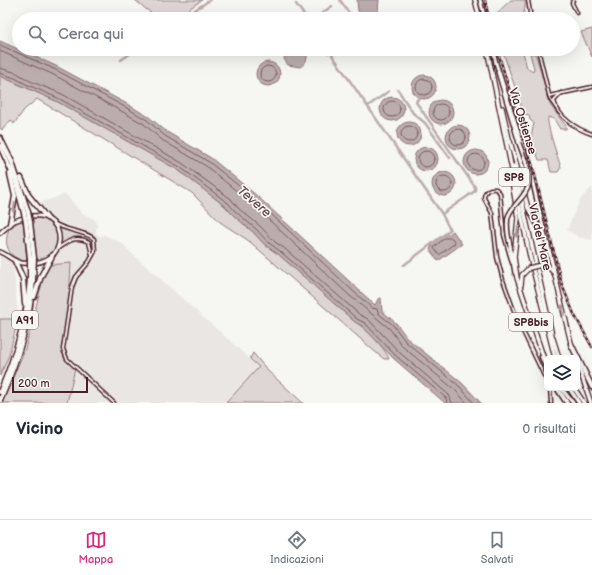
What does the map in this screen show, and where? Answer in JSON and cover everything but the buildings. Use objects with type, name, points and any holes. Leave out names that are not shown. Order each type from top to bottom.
[{"type":"highway","name":"A91","points":[[0,138],[10,162],[26,212],[32,258],[30,310],[18,356],[0,401]]},
{"type":"highway","name":"A91","points":[[0,146],[10,162]]},
{"type":"highway","points":[[10,162],[29,196],[47,218]]},
{"type":"highway","points":[[9,225],[14,196],[10,162]]},
{"type":"highway","points":[[30,310],[38,283],[52,256]]},
{"type":"highway","points":[[13,259],[24,287],[25,320]]},
{"type":"highway","name":"A91","points":[[0,392],[14,357],[25,320],[32,279]]},
{"type":"highway","points":[[571,344],[592,387]]},
{"type":"highway","points":[[542,357],[544,362]]},
{"type":"highway","points":[[559,391],[567,403]]},
{"type":"main road","points":[[475,0],[478,12]]},
{"type":"main road","points":[[480,0],[483,12]]},
{"type":"main road","name":"Via del Mare","points":[[489,56],[508,133],[531,245],[558,355]]},
{"type":"main road","name":"Via Ostiense","points":[[494,56],[528,171],[529,183],[525,194],[512,209],[508,217],[507,227],[509,247],[517,278],[544,360]]},
{"type":"main road","name":"Via Ostiense","points":[[496,63],[529,166],[571,344],[575,355]]},
{"type":"main road","name":"Via del Mare","points":[[498,96],[530,257],[554,355]]},
{"type":"main road","points":[[508,133],[528,208],[547,242]]},
{"type":"main road","points":[[506,138],[518,218],[514,256],[517,278]]},
{"type":"main road","points":[[0,252],[21,263],[39,263],[46,261],[52,256],[57,249],[59,234],[51,221],[47,218],[32,216]]},
{"type":"main road","points":[[0,233],[9,225],[23,218]]},
{"type":"main road","points":[[521,287],[522,276],[529,268],[541,265],[549,267],[555,276]]},
{"type":"main road","points":[[580,371],[591,403]]},
{"type":"main road","points":[[564,391],[573,403]]},
{"type":"main road","points":[[571,391],[579,403]]},
{"type":"main road","points":[[576,391],[584,403]]},
{"type":"street","points":[[528,0],[530,12]]},
{"type":"street","points":[[573,0],[572,3],[576,12]]},
{"type":"street","points":[[540,56],[549,96],[553,105],[574,125],[592,134]]},
{"type":"street","points":[[549,96],[592,87]]},
{"type":"street","points":[[559,112],[554,101],[561,93]]},
{"type":"street","points":[[509,247],[503,228],[503,211],[499,190],[492,188],[487,190],[484,198],[492,213],[496,255],[501,276],[517,319],[544,376]]},
{"type":"street","points":[[51,221],[66,230],[90,235],[95,242],[95,251],[76,277],[72,287],[63,349],[67,359],[114,403]]},
{"type":"street","points":[[57,249],[74,238],[95,242]]},
{"type":"street","points":[[89,242],[92,256]]},
{"type":"street","points":[[550,391],[551,403]]},
{"type":"street","points":[[562,403],[563,398]]},
{"type":"shaded area","points":[[135,0],[202,0],[184,12],[150,12]]},
{"type":"shaded area","points":[[511,0],[525,0],[524,12],[499,12]]},
{"type":"shaded area","points":[[592,29],[592,57],[581,32]]},
{"type":"shaded area","points":[[504,56],[524,56],[527,68],[533,72],[534,68],[531,56],[536,56],[550,105],[566,126],[566,129],[560,129],[554,119],[548,117],[550,134],[561,167],[558,172],[551,172],[548,160],[539,160],[531,137],[534,123],[530,120],[529,115],[524,114]]},
{"type":"shaded area","points":[[0,76],[58,102],[178,170],[225,206],[265,245],[278,254],[364,329],[375,339],[387,354],[389,359],[384,359],[373,350],[249,241],[220,222],[192,193],[37,99],[24,110],[14,124],[11,120],[2,130],[0,128]]},
{"type":"shaded area","points":[[592,187],[592,240],[579,237],[567,230],[580,200]]},
{"type":"shaded area","points":[[65,194],[82,213],[95,220],[97,225],[96,234],[102,237],[103,234],[123,244],[259,367],[226,403],[69,403],[67,359],[63,349],[73,282],[70,278],[71,263],[49,265],[60,250],[74,241],[79,240],[86,244],[95,242],[90,235],[65,230],[51,221],[37,204]]},
{"type":"shaded area","points":[[32,217],[46,221],[52,226],[58,238],[58,245],[55,252],[48,258],[37,261]]},
{"type":"shaded area","points":[[23,219],[27,262],[15,258],[8,249],[7,244],[10,227]]},
{"type":"shaded area","points":[[58,228],[88,237],[90,240],[74,237],[60,245],[61,236]]},
{"type":"shaded area","points":[[0,255],[13,263],[18,319],[0,319]]},
{"type":"shaded area","points":[[71,263],[69,302],[62,348],[64,357],[75,368],[67,403],[2,403],[25,349],[43,279],[49,265]]},
{"type":"shaded area","points":[[0,319],[18,319],[9,355],[0,376]]},
{"type":"shaded area","points":[[253,353],[269,372],[303,403],[226,403],[259,367],[250,359]]},
{"type":"water","points":[[357,0],[379,0],[377,12],[358,11]]},
{"type":"water","name":"Tevere","points":[[0,41],[12,46],[12,56],[34,56],[56,66],[149,117],[167,132],[211,158],[256,195],[375,305],[378,299],[381,298],[382,311],[396,323],[408,339],[462,383],[481,403],[445,403],[393,358],[362,326],[355,322],[278,254],[265,245],[225,206],[178,170],[58,102],[0,76]]},
{"type":"water","points":[[285,56],[307,57],[306,61],[300,67],[288,65],[284,59]]},
{"type":"water","points":[[268,62],[273,63],[279,69],[279,79],[273,85],[268,86],[263,85],[257,79],[256,74],[257,69],[263,63]]},
{"type":"water","points":[[424,75],[429,76],[435,82],[435,92],[429,98],[424,99],[419,98],[413,92],[412,87],[413,82],[419,76]]},
{"type":"water","points":[[392,97],[397,98],[403,104],[403,114],[397,120],[392,121],[387,120],[381,114],[380,109],[381,104],[387,98]]},
{"type":"water","points":[[441,100],[446,101],[452,107],[452,117],[446,123],[441,124],[436,123],[430,117],[429,112],[430,107],[436,101]]},
{"type":"water","points":[[409,122],[414,123],[420,129],[420,139],[414,145],[409,146],[404,145],[398,139],[397,134],[398,129],[404,123]]},
{"type":"water","points":[[458,125],[463,126],[469,132],[469,142],[463,148],[458,149],[453,148],[447,142],[446,137],[447,132],[453,126]]},
{"type":"water","points":[[426,147],[431,148],[437,154],[437,164],[431,170],[426,171],[421,170],[415,164],[414,159],[415,154],[421,148]]},
{"type":"water","points":[[476,150],[481,151],[487,157],[487,167],[481,173],[476,174],[471,173],[465,167],[464,162],[465,157],[471,151]]},
{"type":"water","points":[[444,172],[449,173],[455,179],[455,189],[449,195],[444,196],[439,195],[433,189],[432,184],[433,179],[439,173]]},
{"type":"water","points":[[453,231],[462,244],[438,261],[430,250],[433,242],[446,233],[448,235]]},
{"type":"waterway","points":[[192,12],[210,0]]},
{"type":"waterway","points":[[340,0],[348,12]]},
{"type":"waterway","points":[[296,4],[302,12]]},
{"type":"waterway","points":[[324,12],[332,6]]},
{"type":"waterway","points":[[121,60],[127,56]]},
{"type":"waterway","points":[[333,56],[442,214]]},
{"type":"waterway","points":[[398,90],[413,113],[425,123],[450,158]]},
{"type":"waterway","points":[[368,106],[389,91]]},
{"type":"waterway","points":[[404,265],[450,230],[442,214],[475,191],[475,187],[416,102],[419,97]]},
{"type":"railway","points":[[485,0],[488,12]]},
{"type":"railway","points":[[499,56],[533,167],[562,285],[574,314],[592,347]]}]
